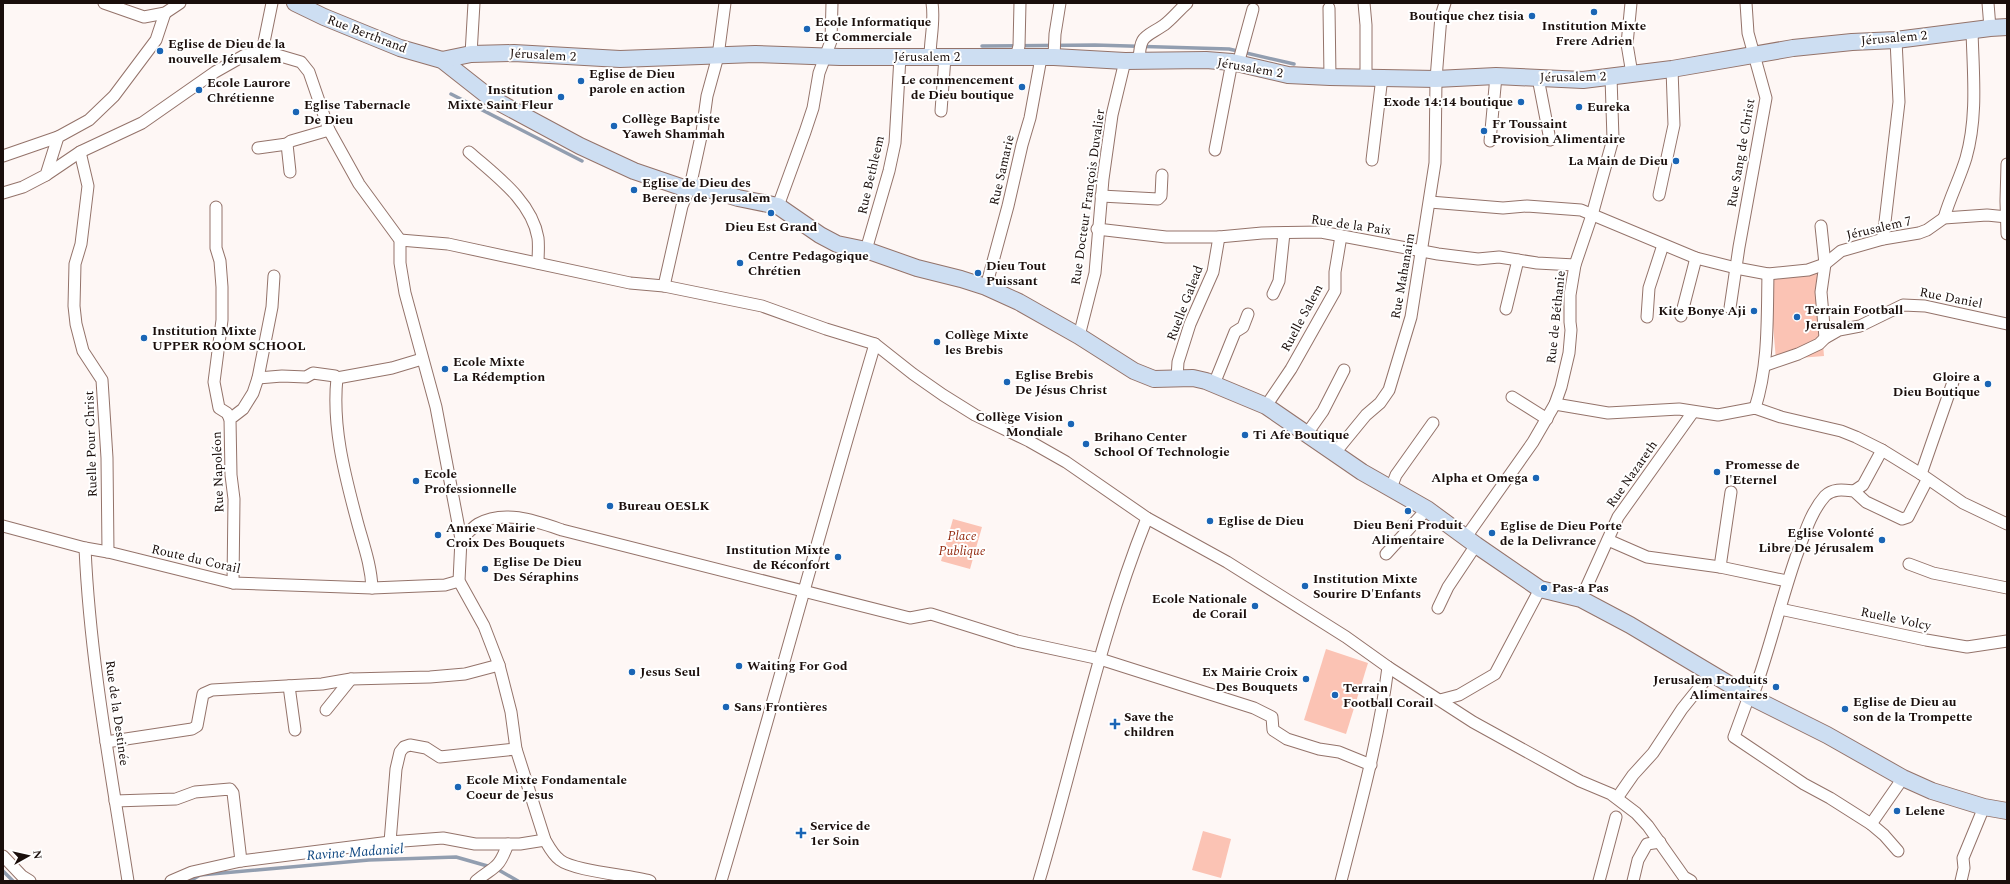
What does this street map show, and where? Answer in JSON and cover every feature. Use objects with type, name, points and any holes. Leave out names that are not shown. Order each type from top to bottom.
[{"type":"street","points":[[104,3],[144,17],[165,13],[180,3]]},
{"type":"street","points":[[262,52],[272,3]]},
{"type":"street","name":"Rue Berthrand","points":[[295,3],[324,17],[400,48],[442,60]]},
{"type":"street","points":[[471,54],[474,3]]},
{"type":"street","points":[[664,286],[682,206],[690,187],[702,132],[707,96],[718,56],[725,3]]},
{"type":"street","points":[[778,206],[805,132],[812,108],[819,73],[831,41],[832,3]]},
{"type":"street","points":[[932,3],[934,17],[930,36],[937,57],[941,111]]},
{"type":"street","points":[[1016,57],[1020,3]]},
{"type":"street","name":"Rue Samarie","points":[[986,287],[1008,206],[1022,145],[1055,34],[1060,3]]},
{"type":"street","points":[[1136,54],[1147,34],[1164,25],[1187,3]]},
{"type":"street","points":[[1364,3],[1366,25],[1366,76]]},
{"type":"street","name":"Rue Mahanaim","points":[[1334,454],[1366,415],[1380,403],[1388,390],[1411,317],[1420,251],[1430,202],[1435,163],[1436,79],[1441,16],[1445,3]]},
{"type":"street","points":[[1631,3],[1628,44],[1632,74]]},
{"type":"street","name":"Rue Sang de Christ","points":[[1730,308],[1766,98],[1748,33],[1746,3]]},
{"type":"street","points":[[1988,3],[1990,28]]},
{"type":"street","points":[[1214,150],[1235,63],[1253,8]]},
{"type":"street","points":[[1329,8],[1330,77]]},
{"type":"street","points":[[3,156],[58,137],[88,120],[114,96],[156,40],[165,13]]},
{"type":"street","name":"Jérusalem 2","points":[[442,60],[471,54],[514,53],[620,59],[755,54],[825,57],[1048,57],[1136,54],[1235,63],[1288,75],[1436,79],[1496,76],[1583,80],[1672,69],[1753,54],[1852,42],[1896,40],[2007,27]]},
{"type":"street","points":[[1972,30],[1974,98],[1972,127],[1967,157],[1944,218],[1987,216],[2006,217]]},
{"type":"street","points":[[1883,239],[1899,102],[1896,40]]},
{"type":"street","points":[[3,192],[23,187],[46,175],[80,152],[142,123],[215,72],[245,55],[267,52],[301,62],[309,72],[329,130],[359,184],[400,240],[400,263],[405,293],[436,407],[461,539],[459,581],[484,626],[499,666],[510,712],[516,749],[546,840],[552,852],[560,861],[565,863],[576,867],[650,881]]},
{"type":"street","name":"Rue Docteur François Duvalier","points":[[1079,336],[1095,273],[1101,196],[1112,116],[1136,54]]},
{"type":"street","name":"Rue Bethleem","points":[[866,250],[889,171],[895,143],[900,57]]},
{"type":"street","points":[[442,60],[489,97],[580,146],[634,171],[681,186],[705,188],[738,198],[778,206],[825,238],[837,244],[866,250],[917,268],[961,279],[986,287],[1019,302],[1079,336],[1134,371],[1154,379],[1193,378],[1214,384],[1266,406],[1334,454],[1427,509],[1540,589],[1581,599],[1710,672],[1750,697],[1827,735],[1903,778],[1932,791],[1984,807],[2007,811]]},
{"type":"street","points":[[1659,195],[1674,125],[1672,69]]},
{"type":"street","points":[[1490,141],[1496,76]]},
{"type":"street","name":"Rue de Béthanie","points":[[1438,608],[1471,541],[1555,404],[1569,353],[1572,330],[1570,322],[1570,294],[1575,265],[1592,215],[1613,139],[1611,76]]},
{"type":"street","points":[[1372,160],[1382,77]]},
{"type":"street","points":[[1538,78],[1550,140]]},
{"type":"street","points":[[258,148],[287,144],[291,141],[329,130]]},
{"type":"street","points":[[46,175],[58,137]]},
{"type":"street","points":[[287,144],[290,172]]},
{"type":"street","name":"Ruelle Pour Christ","points":[[80,152],[88,186],[81,244],[75,264],[75,312],[76,324],[83,351],[102,380],[107,458],[108,552]]},
{"type":"street","points":[[469,152],[515,193],[534,224],[538,239],[538,263]]},
{"type":"street","points":[[2007,164],[2007,234]]},
{"type":"street","points":[[1101,196],[1158,199],[1161,196],[1162,175]]},
{"type":"street","name":"Jérusalem 7","points":[[1430,202],[1503,208],[1527,206],[1581,210],[1696,258],[1768,274],[1808,270],[1825,264],[1841,251],[1883,239],[1919,233],[1927,230],[1944,218]]},
{"type":"street","points":[[216,207],[216,248],[220,261],[222,320],[214,382],[219,408],[227,413],[230,419]]},
{"type":"street","points":[[1821,226],[1825,264],[1821,292],[1825,338]]},
{"type":"street","name":"Rue de la Paix","points":[[1098,229],[1166,237],[1219,238],[1321,232],[1420,251],[1478,259],[1499,257],[1537,263],[1575,265]]},
{"type":"street","points":[[1273,294],[1279,281],[1284,233]]},
{"type":"street","name":"Ruelle Salem","points":[[1266,406],[1292,369],[1335,291],[1335,272],[1341,236]]},
{"type":"street","name":"Ruelle Galead","points":[[1178,378],[1178,362],[1190,324],[1213,272],[1219,238]]},
{"type":"street","points":[[400,240],[448,244],[630,283],[664,286],[762,306],[826,329],[875,344],[912,374],[943,395],[975,414],[1030,441],[1066,462],[1147,518],[1227,562],[1346,637],[1388,667],[1473,722],[1580,781],[1611,794],[1636,813],[1660,842],[1686,880]]},
{"type":"street","points":[[1648,317],[1649,288],[1662,245]]},
{"type":"street","points":[[1681,316],[1696,258]]},
{"type":"street","points":[[1506,309],[1518,260]]},
{"type":"street","points":[[1755,408],[1762,386],[1766,365],[1768,274]]},
{"type":"street","name":"Rue Napoléon","points":[[233,583],[234,499],[231,475],[230,419],[243,409],[253,393],[258,378],[272,307],[274,276]]},
{"type":"street","name":"Rue Daniel","points":[[1766,365],[1820,344],[1825,338],[1839,330],[1860,326],[1903,305],[1925,306],[2007,324]]},
{"type":"street","points":[[1214,384],[1235,332],[1243,327],[1248,314]]},
{"type":"street","points":[[721,881],[752,780],[803,592],[875,344]]},
{"type":"street","points":[[258,378],[282,376],[306,377],[312,373],[335,376],[337,378],[392,368],[422,359]]},
{"type":"street","points":[[1306,435],[1323,411],[1344,370]]},
{"type":"street","points":[[337,378],[337,435],[355,516],[371,568],[372,588]]},
{"type":"street","points":[[1854,491],[1866,502],[1902,519],[1908,516],[1924,477],[1953,382]]},
{"type":"street","points":[[1512,397],[1547,419]]},
{"type":"street","points":[[1555,404],[1608,413],[1679,410],[1718,415],[1755,408],[1781,417],[1841,431],[1882,450],[1963,503],[2007,524]]},
{"type":"street","name":"Rue Nazareth","points":[[1581,599],[1618,517],[1693,412]]},
{"type":"street","points":[[1391,488],[1396,474],[1433,423]]},
{"type":"street","points":[[1882,450],[1864,485],[1854,491],[1836,490],[1826,496],[1808,523],[1787,581],[1762,672],[1734,737],[1804,784],[1830,798],[1871,824],[1884,835],[1898,851]]},
{"type":"street","points":[[1720,567],[1731,492]]},
{"type":"street","points":[[1386,554],[1427,509]]},
{"type":"street","points":[[461,539],[478,524],[504,516],[531,520],[562,530],[910,618],[931,614],[1017,641],[1100,659],[1254,708],[1272,717],[1273,730],[1287,739],[1319,749],[1339,752],[1371,765]]},
{"type":"street","points":[[1039,881],[1100,659],[1130,559],[1147,518]]},
{"type":"street","name":"Route du Corail","points":[[3,526],[85,548],[108,552],[233,583],[372,588],[445,585],[459,581]]},
{"type":"street","points":[[1608,540],[1647,557],[1720,567],[1787,581]]},
{"type":"street","name":"Rue de la Destinée","points":[[85,548],[88,603],[106,742],[128,881]]},
{"type":"street","points":[[1909,564],[1933,573],[2007,588]]},
{"type":"street","points":[[1440,700],[1458,695],[1494,674],[1540,589]]},
{"type":"street","name":"Ruelle Volcy","points":[[1780,609],[1926,640],[1967,646],[2007,641]]},
{"type":"street","points":[[106,742],[192,729],[197,726],[203,694],[212,690],[322,684],[351,679],[430,677],[465,674],[499,666]]},
{"type":"street","points":[[1341,881],[1371,765],[1383,710],[1388,667]]},
{"type":"street","points":[[1617,798],[1633,775],[1653,753],[1682,709],[1710,672]]},
{"type":"street","points":[[326,710],[351,679]]},
{"type":"street","points":[[289,686],[296,730]]},
{"type":"street","points":[[390,842],[396,769],[400,752],[404,747],[410,745],[426,748],[440,757],[516,749]]},
{"type":"street","points":[[1871,824],[1903,778]]},
{"type":"street","points":[[115,801],[176,799],[195,792],[230,789],[233,793],[240,861]]},
{"type":"street","points":[[1961,881],[1964,868],[1963,858],[1984,807]]},
{"type":"street","points":[[1599,881],[1616,817]]},
{"type":"street","points":[[171,881],[192,872],[240,861],[390,842],[442,838],[475,844],[520,844],[546,840]]},
{"type":"street","points":[[1633,881],[1638,860],[1647,844],[1660,842]]},
{"type":"street","points":[[476,881],[496,868],[502,861],[508,844]]},
{"type":"street","points":[[3,856],[22,876],[30,881]]},
{"type":"green space","name":"Terrain Football Jerusalem","points":[[1817,274],[1824,356],[1776,360],[1769,278]]},
{"type":"green space","name":"Place Publique","points":[[953,519],[982,527],[970,569],[941,561]]},
{"type":"green space","name":"Terrain Football Corail","points":[[1326,649],[1368,663],[1346,734],[1304,720]]},
{"type":"green space","points":[[1203,831],[1231,839],[1221,878],[1192,870]]},
{"type":"waterway","points":[[982,46],[1095,45],[1229,49],[1294,64]]},
{"type":"waterway","points":[[451,94],[582,161]]},
{"type":"waterway","name":"Ravine Madaniel","points":[[190,881],[200,875],[369,860],[456,857],[491,867]]},
{"type":"waterway","name":"Ravine Madaniel","points":[[497,869],[518,881]]},
{"type":"waterway","name":"Ravine Madaniel","points":[[3,871],[13,881]]},
{"type":"place","name":"Institution Mixte Frere Adrien","points":[[1594,12]]},
{"type":"place","name":"Boutique chez tisia","points":[[1532,16]]},
{"type":"place","name":"Ecole Informatique Et Commerciale","points":[[807,29]]},
{"type":"place","name":"Eglise de Dieu de la nouvelle Jérusalem","points":[[160,51]]},
{"type":"place","name":"Eglise de Dieu parole en action","points":[[581,81]]},
{"type":"place","name":"Le commencement de Dieu boutique","points":[[1022,87]]},
{"type":"place","name":"Ecole Laurore Chrétienne","points":[[199,90]]},
{"type":"place","name":"Institution Mixte Saint Fleur","points":[[561,97]]},
{"type":"place","name":"Exode 14:14 boutique","points":[[1521,102]]},
{"type":"place","name":"Eureka","points":[[1579,107]]},
{"type":"place","name":"Eglise Tabernacle De Dieu","points":[[296,112]]},
{"type":"place","name":"Collège Baptiste Yaweh Shammah","points":[[614,126]]},
{"type":"place","name":"Fr Toussaint Provision Alimentaire","points":[[1484,131]]},
{"type":"place","name":"La Main de Dieu","points":[[1676,161]]},
{"type":"place","name":"Eglise de Dieu des Bereens de Jerusalem","points":[[634,190]]},
{"type":"place","name":"Dieu Est Grand","points":[[771,213]]},
{"type":"place","name":"Centre Pedagogique Chrétien","points":[[740,263]]},
{"type":"place","name":"Dieu Tout Puissant","points":[[978,273]]},
{"type":"place","name":"Kite Bonye Aji","points":[[1754,311]]},
{"type":"place","name":"Terrain Football Jerusalem","points":[[1797,317]]},
{"type":"place","name":"Institution Mixte UPPER ROOM SCHOOL","points":[[144,338]]},
{"type":"place","name":"Collège Mixte les Brebis","points":[[937,342]]},
{"type":"place","name":"Ecole Mixte La Rédemption","points":[[445,369]]},
{"type":"place","name":"Eglise Brebis De Jésus Christ","points":[[1007,382]]},
{"type":"place","name":"Gloire a Dieu Boutique","points":[[1988,384]]},
{"type":"place","name":"Collège Vision Mondiale","points":[[1071,424]]},
{"type":"place","name":"Ti Afe Boutique","points":[[1245,435]]},
{"type":"place","name":"Brihano Center School Of Technologie","points":[[1086,444]]},
{"type":"place","name":"Promesse de l'Eternel","points":[[1717,472]]},
{"type":"place","name":"Alpha et Omega","points":[[1536,478]]},
{"type":"place","name":"Ecole Professionnelle","points":[[416,481]]},
{"type":"place","name":"Bureau OESLK","points":[[610,506]]},
{"type":"place","name":"Dieu Beni Produit Alimentaire","points":[[1408,511]]},
{"type":"place","name":"Eglise de Dieu","points":[[1210,521]]},
{"type":"place","name":"Eglise de Dieu Porte de la Delivrance","points":[[1492,533]]},
{"type":"place","name":"Annexe Mairie Croix Des Bouquets","points":[[438,535]]},
{"type":"place","name":"Eglise Volonté Libre De Jérusalem","points":[[1882,540]]},
{"type":"place","name":"Institution Mixte de Réconfort","points":[[838,557]]},
{"type":"place","name":"Eglise De Dieu Des Séraphins","points":[[485,569]]},
{"type":"place","name":"Institution Mixte Sourire D'Enfants","points":[[1305,586]]},
{"type":"place","name":"Pas-a Pas","points":[[1544,588]]},
{"type":"place","name":"Ecole Nationale de Corail","points":[[1255,606]]},
{"type":"place","name":"Waiting For God","points":[[739,666]]},
{"type":"place","name":"Jesus Seul","points":[[632,672]]},
{"type":"place","name":"Ex Mairie Croix Des Bouquets","points":[[1306,679]]},
{"type":"place","name":"Jerusalem Produits Alimentaires","points":[[1776,687]]},
{"type":"place","name":"Terrain Football Corail","points":[[1335,695]]},
{"type":"place","name":"Sans Frontières","points":[[726,707]]},
{"type":"place","name":"Eglise de Dieu au son de la Trompette","points":[[1845,709]]},
{"type":"place","name":"Save the children","points":[[1115,724]]},
{"type":"place","name":"Ecole Mixte Fondamentale Coeur de Jesus","points":[[458,787]]},
{"type":"place","name":"Lelene","points":[[1897,811]]},
{"type":"place","name":"Service de 1er Soin","points":[[801,833]]}]
